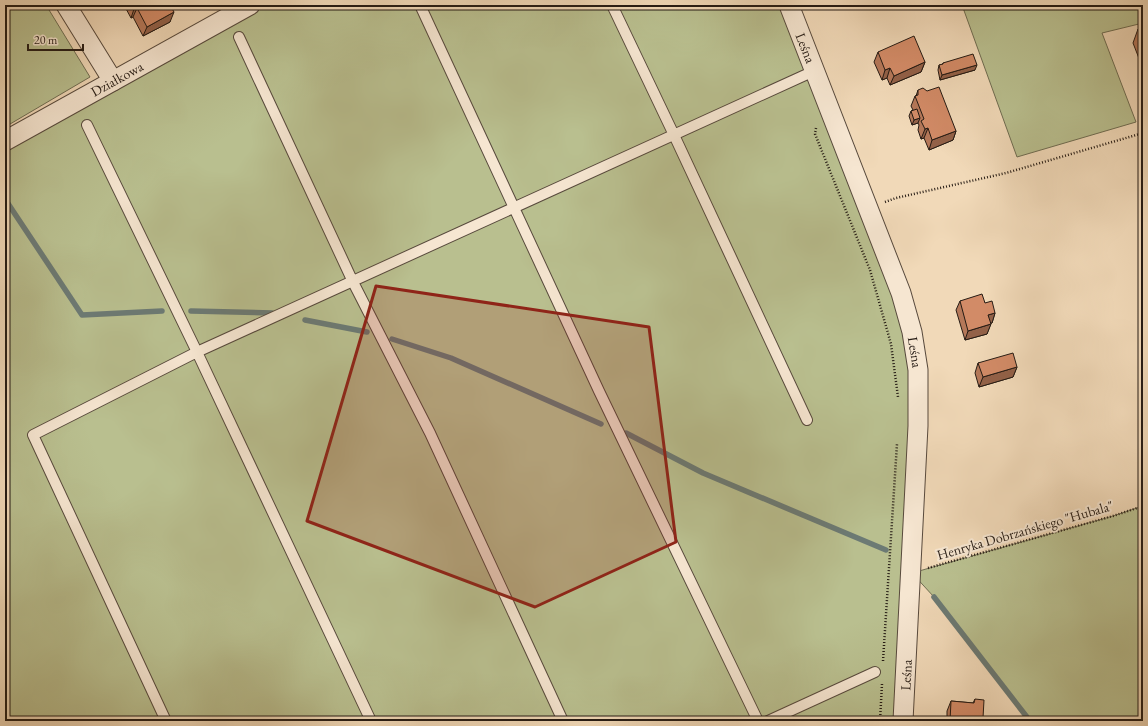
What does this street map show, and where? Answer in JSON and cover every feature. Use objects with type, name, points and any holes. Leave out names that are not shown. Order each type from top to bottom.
[{"type":"street","points":[[66,5],[113,81]]},
{"type":"street","name":"Działkowa","points":[[5,142],[250,5]]},
{"type":"street","name":"Leśna","points":[[789,5],[901,293],[912,332],[918,370],[918,426],[912,573],[903,721]]},
{"type":"lane","points":[[420,5],[599,391],[758,721]]},
{"type":"lane","points":[[612,5],[807,420]]},
{"type":"lane","points":[[239,37],[353,282],[430,433],[563,721]]},
{"type":"lane","points":[[166,721],[33,435],[197,352],[814,71]]},
{"type":"lane","points":[[87,125],[197,352],[371,721]]},
{"type":"lane","points":[[768,721],[879,676]]},
{"type":"path","points":[[816,122],[815,134],[870,270],[891,344],[898,401]]},
{"type":"path","points":[[868,207],[896,198],[1006,173],[1143,133]]},
{"type":"path","points":[[883,665],[897,439]]},
{"type":"path","name":"Henryka Dobrzańskiego \"Hubala\"","points":[[912,573],[1113,516],[1143,506]]},
{"type":"path","points":[[879,676],[880,721]]},
{"type":"highlighted area","points":[[376,286],[649,327],[676,542],[535,607],[307,521]]},
{"type":"green space","points":[[5,5],[46,5],[90,77],[5,127]]},
{"type":"green space","points":[[250,5],[789,5],[912,332],[912,573],[903,721],[5,721],[5,142]]},
{"type":"green space","points":[[962,5],[1143,5],[1143,23],[1102,33],[1136,122],[1017,157]]},
{"type":"green space","points":[[1143,506],[1143,721],[1025,721],[1023,713],[934,597],[912,573],[1113,516]]},
{"type":"building","points":[[132,5],[170,5],[174,12],[147,27],[137,8],[134,9]]},
{"type":"building","points":[[1143,27],[1143,42],[1138,29]]},
{"type":"building","points":[[914,36],[925,62],[894,76],[890,68],[885,70],[878,52]]},
{"type":"building","points":[[973,54],[977,65],[942,75],[939,65]]},
{"type":"building","points":[[939,87],[956,131],[932,140],[928,128],[925,129],[921,121],[924,119],[915,96],[918,95],[918,90],[923,88],[927,91]]},
{"type":"building","points":[[917,109],[920,118],[914,120],[911,111]]},
{"type":"building","points":[[982,294],[985,303],[992,301],[995,313],[988,315],[991,324],[968,331],[960,301]]},
{"type":"building","points":[[1013,353],[1017,367],[983,377],[978,363]]},
{"type":"building","points":[[975,699],[984,700],[983,718],[975,717],[975,721],[950,721],[951,701],[974,703]]},
{"type":"waterway","points":[[5,199],[82,315],[162,311]]},
{"type":"waterway","points":[[191,311],[272,313]]},
{"type":"waterway","points":[[305,320],[367,332]]},
{"type":"waterway","points":[[392,339],[451,358],[601,424]]},
{"type":"waterway","points":[[626,433],[703,473],[886,550]]},
{"type":"waterway","points":[[934,597],[1030,721]]}]
